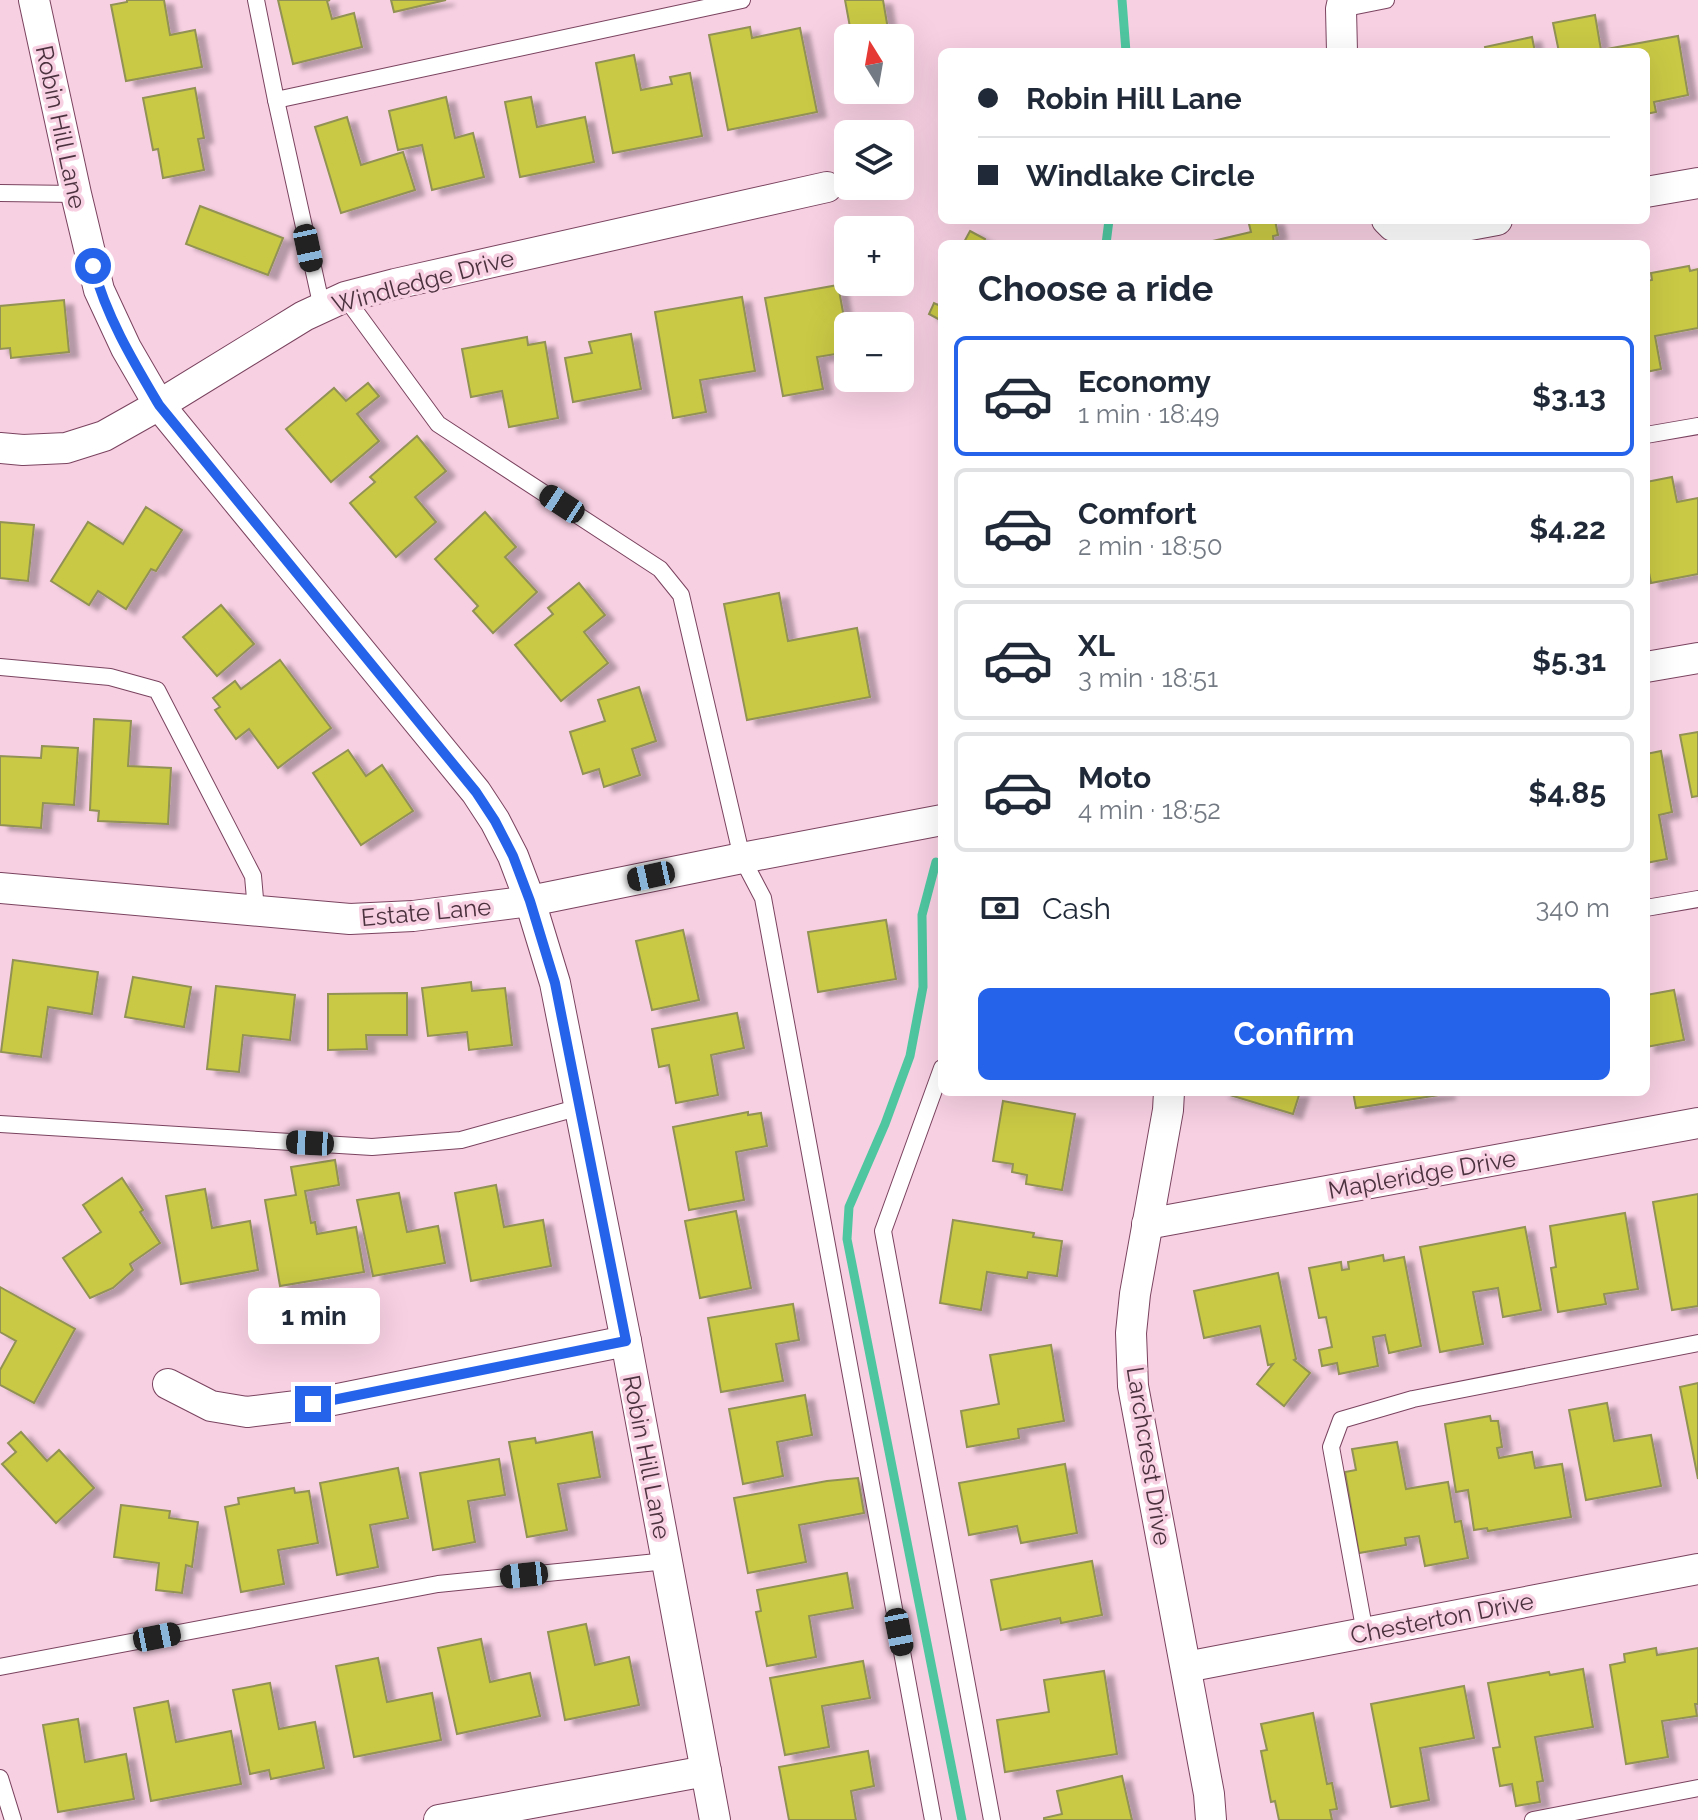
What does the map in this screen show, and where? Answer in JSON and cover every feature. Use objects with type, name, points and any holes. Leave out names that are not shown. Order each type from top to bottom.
[{"type":"street","name":"Robin Hill Lane","points":[[34,0],[99,290],[126,348],[159,405],[476,792],[513,856],[530,901],[555,983],[580,1107],[715,1820]]},
{"type":"street","points":[[1342,4],[1342,48]]},
{"type":"street","points":[[1650,191],[1698,183]]},
{"type":"street","name":"Windledge Drive","points":[[0,448],[66,448],[104,436],[304,316],[333,302],[395,284],[827,187]]},
{"type":"street","points":[[1391,224],[1443,230],[1475,224]]},
{"type":"street","points":[[1650,666],[1698,658]]},
{"type":"street","name":"Estate Lane","points":[[0,888],[350,919],[413,916],[530,901],[938,821]]},
{"type":"street","name":"Larchcrest Drive","points":[[1169,1096],[1135,1294],[1131,1333],[1133,1386],[1209,1794],[1211,1820]]},
{"type":"street","name":"Mapleridge Drive","points":[[1147,1224],[1698,1123]]},
{"type":"street","points":[[168,1384],[211,1406],[247,1412],[313,1404],[626,1341]]},
{"type":"street","name":"Chesterton Drive","points":[[1186,1667],[1698,1569]]},
{"type":"street","points":[[439,1820],[706,1771]]},
{"type":"lane","points":[[256,0],[276,100],[333,302],[438,424],[660,569],[681,595],[742,858],[763,898],[933,1820]]},
{"type":"lane","points":[[276,100],[742,0]]},
{"type":"lane","points":[[1342,4],[1386,0]]},
{"type":"lane","points":[[0,193],[76,194]]},
{"type":"lane","points":[[1650,434],[1698,426]]},
{"type":"lane","points":[[0,667],[110,677],[157,690],[253,876],[256,910]]},
{"type":"lane","points":[[1650,907],[1698,899]]},
{"type":"lane","points":[[938,1079],[883,1231],[992,1820]]},
{"type":"lane","points":[[0,1124],[372,1147],[461,1140],[580,1107]]},
{"type":"lane","points":[[1365,1633],[1331,1447],[1341,1420],[1413,1399],[1698,1343]]},
{"type":"lane","points":[[0,1667],[438,1584],[667,1561]]},
{"type":"lane","points":[[0,1778],[13,1820]]},
{"type":"lane","points":[[1533,1820],[1698,1788]]},
{"type":"building","points":[[127,0],[164,0],[170,35],[195,30],[202,67],[126,81],[111,5]]},
{"type":"building","points":[[278,0],[330,0],[327,1],[332,19],[354,13],[362,47],[293,64]]},
{"type":"building","points":[[391,0],[446,0],[394,12]]},
{"type":"building","points":[[845,0],[883,0],[887,24],[849,24]]},
{"type":"building","points":[[1595,15],[1601,48],[1558,48],[1553,23]]},
{"type":"building","points":[[750,27],[752,38],[800,28],[817,112],[728,130],[709,35]]},
{"type":"building","points":[[1678,36],[1688,95],[1654,102],[1656,112],[1650,113],[1650,48],[1612,48]]},
{"type":"building","points":[[1532,37],[1534,48],[1485,48]]},
{"type":"building","points":[[634,55],[641,90],[672,84],[670,77],[690,73],[702,136],[613,153],[596,63]]},
{"type":"building","points":[[195,88],[204,138],[198,139],[204,170],[163,178],[158,149],[153,150],[143,98]]},
{"type":"building","points":[[446,97],[455,138],[473,133],[484,177],[432,190],[422,145],[398,150],[389,111]]},
{"type":"building","points":[[531,97],[537,127],[585,117],[594,162],[520,177],[505,102]]},
{"type":"building","points":[[347,117],[361,165],[403,152],[415,190],[341,213],[315,127]]},
{"type":"building","points":[[200,206],[283,238],[268,275],[186,244]]},
{"type":"building","points":[[1249,224],[1276,224],[1278,235],[1273,236],[1274,240],[1217,240],[1251,232]]},
{"type":"building","points":[[970,231],[985,239],[985,240],[965,240]]},
{"type":"building","points":[[1689,266],[1690,271],[1698,269],[1698,328],[1655,336],[1661,369],[1650,371],[1652,280],[1651,273]]},
{"type":"building","points":[[834,286],[834,296],[840,296],[843,312],[834,312],[834,354],[817,357],[823,389],[783,396],[765,298]]},
{"type":"building","points":[[742,297],[755,371],[700,380],[706,412],[673,418],[655,312]]},
{"type":"building","points":[[64,300],[69,352],[11,358],[10,348],[0,349],[0,306]]},
{"type":"building","points":[[934,303],[938,305],[938,319],[929,314]]},
{"type":"building","points":[[631,334],[641,389],[573,402],[565,358],[592,353],[589,342]]},
{"type":"building","points":[[527,337],[528,345],[545,342],[558,418],[509,427],[502,391],[471,397],[462,349]]},
{"type":"building","points":[[368,383],[379,396],[357,414],[379,441],[331,482],[286,429],[334,388],[346,401]]},
{"type":"building","points":[[417,436],[446,471],[415,497],[436,522],[396,557],[350,503],[375,482],[370,477]]},
{"type":"building","points":[[1672,477],[1677,502],[1698,498],[1698,574],[1651,583],[1650,481]]},
{"type":"building","points":[[146,507],[182,530],[156,571],[151,569],[126,609],[98,591],[89,605],[51,581],[88,522],[123,544]]},
{"type":"building","points":[[485,512],[516,547],[505,557],[537,592],[493,633],[473,611],[478,606],[435,559]]},
{"type":"building","points":[[0,522],[34,525],[28,581],[0,578]]},
{"type":"building","points":[[579,583],[605,615],[584,632],[608,663],[561,701],[515,645],[553,614],[548,608]]},
{"type":"building","points":[[779,593],[788,641],[857,628],[870,697],[747,720],[724,604]]},
{"type":"building","points":[[221,605],[254,644],[217,676],[183,637]]},
{"type":"building","points":[[280,660],[331,728],[278,768],[249,729],[236,739],[215,710],[220,707],[213,698],[235,681],[241,689]]},
{"type":"building","points":[[639,687],[656,741],[632,749],[640,775],[604,787],[599,769],[583,774],[570,732],[605,721],[598,700]]},
{"type":"building","points":[[94,719],[131,721],[128,766],[171,768],[168,824],[98,821],[99,811],[90,810]]},
{"type":"building","points":[[1698,732],[1698,796],[1692,797],[1680,735]]},
{"type":"building","points":[[42,746],[78,748],[74,805],[43,803],[41,828],[0,825],[0,756],[41,758]]},
{"type":"building","points":[[348,750],[366,776],[382,765],[413,811],[361,845],[313,773]]},
{"type":"building","points":[[1661,751],[1672,812],[1659,815],[1667,859],[1650,862],[1650,753]]},
{"type":"building","points":[[886,920],[896,979],[818,992],[808,932]]},
{"type":"building","points":[[683,930],[699,1000],[652,1010],[636,941]]},
{"type":"building","points":[[13,960],[98,972],[92,1014],[48,1007],[41,1057],[1,1052]]},
{"type":"building","points":[[133,977],[191,987],[184,1027],[125,1017]]},
{"type":"building","points":[[471,982],[472,991],[505,988],[512,1045],[469,1050],[467,1032],[428,1036],[422,988]]},
{"type":"building","points":[[216,986],[295,995],[290,1040],[243,1035],[239,1072],[207,1069]]},
{"type":"building","points":[[1674,990],[1684,1040],[1650,1046],[1650,994]]},
{"type":"building","points":[[407,993],[407,1035],[366,1035],[367,1049],[328,1050],[328,994]]},
{"type":"building","points":[[737,1013],[744,1048],[711,1055],[718,1095],[676,1103],[669,1065],[659,1067],[652,1029]]},
{"type":"building","points":[[1233,1096],[1299,1096],[1293,1114]]},
{"type":"building","points":[[1354,1096],[1433,1096],[1356,1108]]},
{"type":"building","points":[[1003,1101],[1075,1114],[1062,1190],[1026,1184],[1027,1175],[1012,1172],[1013,1164],[993,1161]]},
{"type":"building","points":[[748,1112],[748,1115],[761,1113],[767,1146],[736,1152],[744,1200],[689,1210],[673,1127]]},
{"type":"building","points":[[335,1160],[339,1185],[305,1191],[311,1223],[315,1222],[317,1234],[356,1227],[364,1272],[280,1286],[265,1200],[296,1195],[291,1167]]},
{"type":"building","points":[[122,1178],[160,1243],[130,1264],[133,1270],[113,1288],[90,1298],[63,1258],[101,1232],[83,1205]]},
{"type":"building","points":[[496,1185],[504,1227],[543,1220],[551,1266],[471,1281],[455,1193]]},
{"type":"building","points":[[205,1189],[212,1228],[250,1221],[258,1270],[181,1284],[166,1196]]},
{"type":"building","points":[[399,1193],[407,1232],[438,1226],[445,1263],[373,1276],[357,1200]]},
{"type":"building","points":[[1698,1194],[1698,1306],[1672,1310],[1653,1202]]},
{"type":"building","points":[[736,1211],[751,1288],[700,1298],[685,1221]]},
{"type":"building","points":[[1625,1213],[1638,1289],[1604,1294],[1606,1304],[1558,1312],[1551,1268],[1556,1267],[1550,1226]]},
{"type":"building","points":[[953,1220],[1034,1233],[1033,1237],[1062,1241],[1057,1276],[1028,1272],[1027,1278],[987,1272],[981,1310],[940,1303]]},
{"type":"building","points":[[1525,1227],[1541,1310],[1503,1317],[1498,1288],[1473,1292],[1483,1344],[1440,1352],[1420,1247]]},
{"type":"building","points":[[1383,1255],[1384,1261],[1404,1257],[1421,1346],[1389,1353],[1385,1335],[1373,1337],[1378,1366],[1339,1374],[1337,1363],[1322,1366],[1319,1350],[1332,1347],[1326,1317],[1319,1318],[1309,1268],[1341,1262],[1342,1270],[1349,1269],[1348,1262]]},
{"type":"building","points":[[1278,1273],[1294,1360],[1310,1373],[1284,1406],[1257,1384],[1273,1364],[1268,1365],[1260,1326],[1204,1338],[1194,1291]]},
{"type":"building","points":[[0,1287],[75,1329],[34,1403],[0,1385],[0,1370],[16,1341],[0,1332]]},
{"type":"building","points":[[793,1304],[799,1340],[776,1344],[783,1381],[721,1392],[708,1318]]},
{"type":"building","points":[[1051,1345],[1064,1421],[1018,1429],[1019,1438],[967,1447],[961,1411],[999,1404],[990,1355]]},
{"type":"building","points":[[1698,1383],[1698,1479],[1680,1387]]},
{"type":"building","points":[[805,1395],[812,1435],[777,1442],[783,1476],[743,1484],[729,1409]]},
{"type":"building","points":[[1607,1403],[1614,1441],[1651,1435],[1661,1486],[1586,1500],[1569,1410]]},
{"type":"building","points":[[1490,1416],[1491,1421],[1498,1421],[1502,1447],[1497,1448],[1499,1458],[1532,1452],[1535,1468],[1562,1464],[1571,1517],[1488,1531],[1487,1528],[1474,1530],[1468,1490],[1456,1492],[1445,1424]]},
{"type":"building","points":[[21,1432],[47,1461],[59,1450],[94,1488],[56,1523],[2,1464],[16,1452],[8,1443]]},
{"type":"building","points":[[592,1432],[600,1477],[558,1484],[567,1530],[527,1537],[509,1442],[535,1438],[536,1443]]},
{"type":"building","points":[[1397,1442],[1406,1489],[1448,1482],[1455,1522],[1461,1521],[1468,1558],[1425,1566],[1419,1536],[1405,1538],[1406,1545],[1359,1553],[1345,1472],[1356,1470],[1352,1449]]},
{"type":"building","points":[[499,1459],[505,1495],[468,1501],[475,1542],[433,1550],[420,1473]]},
{"type":"building","points":[[1065,1464],[1077,1533],[1021,1543],[1017,1526],[969,1535],[959,1483]]},
{"type":"building","points":[[398,1468],[408,1518],[370,1525],[378,1567],[337,1575],[320,1483]]},
{"type":"building","points":[[858,1478],[864,1513],[799,1525],[806,1562],[748,1573],[734,1498]]},
{"type":"building","points":[[294,1488],[295,1493],[309,1491],[318,1543],[278,1550],[284,1584],[241,1592],[225,1507],[239,1504],[238,1498]]},
{"type":"building","points":[[121,1505],[170,1511],[169,1518],[198,1522],[192,1567],[186,1565],[182,1593],[156,1590],[159,1563],[114,1557]]},
{"type":"building","points":[[1092,1561],[1102,1615],[1061,1623],[1060,1618],[1001,1630],[991,1580]]},
{"type":"building","points":[[847,1573],[853,1608],[809,1616],[816,1657],[767,1666],[756,1612],[761,1611],[757,1590]]},
{"type":"building","points":[[586,1624],[595,1665],[629,1657],[639,1705],[565,1720],[548,1632]]},
{"type":"building","points":[[481,1639],[490,1682],[530,1673],[540,1716],[457,1734],[438,1648]]},
{"type":"building","points":[[1656,1648],[1657,1655],[1698,1648],[1697,1716],[1662,1721],[1668,1757],[1626,1764],[1610,1665],[1625,1662],[1624,1654]]},
{"type":"building","points":[[378,1658],[387,1702],[432,1693],[441,1740],[354,1757],[336,1666]]},
{"type":"building","points":[[863,1661],[870,1698],[822,1706],[829,1747],[785,1755],[770,1678]]},
{"type":"building","points":[[1583,1669],[1593,1727],[1535,1737],[1543,1781],[1537,1782],[1540,1802],[1516,1806],[1512,1784],[1500,1786],[1493,1748],[1500,1747],[1488,1683]]},
{"type":"building","points":[[1104,1671],[1117,1754],[1005,1772],[997,1720],[1049,1712],[1044,1680]]},
{"type":"building","points":[[270,1683],[279,1729],[315,1722],[324,1768],[271,1779],[269,1770],[250,1774],[233,1690]]},
{"type":"building","points":[[1464,1686],[1474,1738],[1420,1748],[1429,1800],[1391,1807],[1371,1704]]},
{"type":"building","points":[[168,1701],[176,1742],[231,1731],[241,1784],[151,1801],[134,1708]]},
{"type":"building","points":[[1313,1713],[1327,1784],[1332,1783],[1337,1809],[1330,1810],[1332,1820],[1279,1820],[1275,1801],[1271,1802],[1261,1751],[1267,1750],[1261,1724]]},
{"type":"building","points":[[78,1719],[85,1762],[126,1754],[134,1799],[58,1812],[43,1725]]},
{"type":"building","points":[[868,1751],[874,1786],[851,1791],[856,1820],[789,1820],[779,1767]]},
{"type":"building","points":[[1122,1776],[1132,1820],[1044,1820],[1062,1814],[1057,1791]]},
{"type":"waterway","points":[[1122,0],[1126,48]]},
{"type":"waterway","points":[[1106,240],[1108,224]]},
{"type":"waterway","points":[[936,862],[922,915],[923,987],[910,1056],[849,1207],[847,1239],[962,1820]]},
{"type":"route","points":[[93,266],[99,290],[126,348],[159,405],[476,792],[513,856],[555,983],[626,1341],[313,1404]]}]
